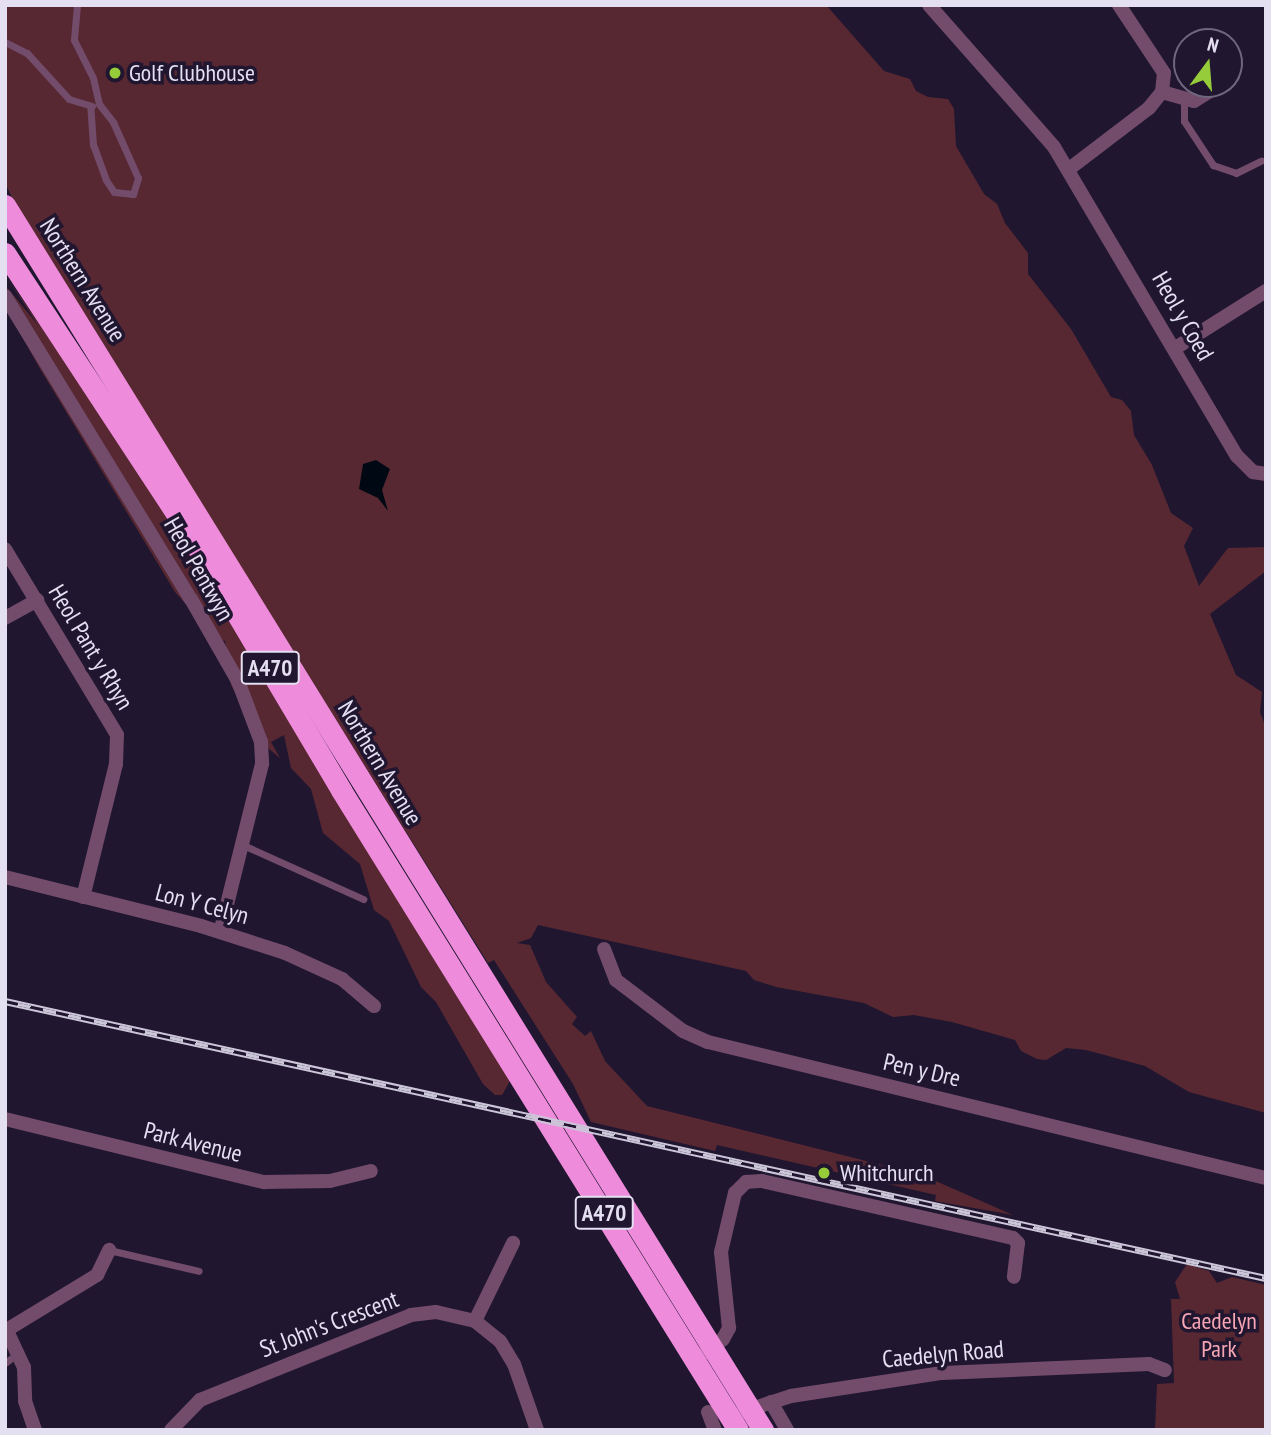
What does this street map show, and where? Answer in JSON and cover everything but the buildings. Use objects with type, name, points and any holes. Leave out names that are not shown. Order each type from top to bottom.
[{"type":"highway","name":"Northern Avenue","points":[[5,205],[549,1091],[711,1349]]},
{"type":"highway","name":"Northern Avenue","points":[[5,253],[186,527],[341,790],[527,1088],[692,1360]]},
{"type":"highway","points":[[5,262],[26,284]]},
{"type":"highway","name":"A470","points":[[711,1349],[733,1422]]},
{"type":"highway","name":"A470","points":[[692,1360],[733,1422],[763,1430]]},
{"type":"street","name":"Heol y Coed","points":[[929,5],[1069,169],[1177,347],[1243,465],[1266,474]]},
{"type":"street","points":[[1069,169],[1149,108],[1162,92],[1164,73],[1119,5]]},
{"type":"street","points":[[1162,92],[1173,95]]},
{"type":"street","points":[[1184,98],[1194,101],[1199,98]]},
{"type":"street","points":[[1177,347],[1266,291]]},
{"type":"street","name":"Heol Pentwyn","points":[[5,296],[170,564],[242,692],[262,756],[243,845],[220,932]]},
{"type":"street","name":"Heol Pant y Rhyn","points":[[5,549],[117,735],[116,764],[83,897]]},
{"type":"street","points":[[5,618],[37,600]]},
{"type":"street","name":"Lon Y Celyn","points":[[5,877],[220,932],[326,970],[374,1006]]},
{"type":"street","name":"Pen y Dre","points":[[604,949],[616,980],[683,1031],[708,1042],[1266,1178]]},
{"type":"street","name":"Park Avenue","points":[[5,1119],[264,1182],[330,1181],[371,1171]]},
{"type":"street","points":[[692,1360],[711,1349],[729,1328],[721,1252],[735,1193],[746,1182],[761,1181],[1013,1238],[1018,1243],[1014,1277]]},
{"type":"street","points":[[513,1243],[475,1321],[508,1352],[537,1430]]},
{"type":"street","points":[[35,1430],[18,1354],[6,1331],[97,1275],[109,1250]]},
{"type":"street","name":"St John's Crescent","points":[[171,1430],[200,1400],[411,1315],[436,1312],[475,1321]]},
{"type":"street","name":"Caedelyn Road","points":[[733,1422],[771,1402],[967,1371],[1149,1364],[1165,1370]]},
{"type":"street","points":[[771,1402],[787,1430]]},
{"type":"street","points":[[708,1412],[733,1422]]},
{"type":"lane","points":[[77,5],[74,40],[93,78],[99,104],[113,122],[138,178],[133,194],[114,192],[106,180],[93,145],[90,106]]},
{"type":"lane","points":[[5,42],[27,53],[69,99],[90,106],[99,104]]},
{"type":"lane","points":[[1184,98],[1184,121],[1213,165],[1236,173],[1261,162]]},
{"type":"lane","points":[[243,845],[363,899]]},
{"type":"lane","points":[[109,1250],[199,1270]]},
{"type":"lane","points":[[5,1363],[18,1354]]},
{"type":"green space","points":[[6,5],[826,5],[884,71],[910,79],[916,91],[928,97],[948,99],[954,109],[956,146],[984,194],[997,204],[1005,223],[1028,253],[1028,274],[1071,329],[1111,397],[1122,400],[1131,411],[1134,435],[1152,465],[1171,513],[1193,528],[1184,546],[1199,586],[1228,548],[1266,547],[1266,571],[1210,614],[1236,675],[1262,692],[1260,712],[1266,728],[1266,1113],[1189,1092],[1145,1066],[1086,1050],[1066,1048],[1046,1060],[1037,1059],[1021,1051],[1015,1040],[952,1022],[914,1015],[893,1017],[864,1003],[776,987],[754,980],[746,971],[538,925],[531,938],[517,943],[530,945],[546,982],[577,1017],[572,1024],[585,1036],[591,1031],[605,1061],[647,1106],[922,1175],[1013,1215],[935,1201],[936,1195],[717,1145],[715,1151],[591,1122],[573,1084],[494,960],[488,963],[21,216],[5,183]]},
{"type":"green space","points":[[5,275],[160,497],[510,1081],[502,1095],[495,1095],[483,1084],[436,1002],[421,987],[389,921],[374,910],[360,864],[323,833],[311,789],[291,768],[284,735],[271,742],[280,758],[269,749],[240,702],[231,685],[225,641],[217,639],[175,592],[39,367],[24,340],[29,326],[5,285],[38,325]]},
{"type":"green space","name":"Caedelyn Park","points":[[1187,1264],[1209,1271],[1217,1283],[1232,1277],[1266,1285],[1266,1430],[1155,1430],[1157,1384],[1174,1383],[1171,1299],[1180,1299],[1175,1282]]},
{"type":"shaded area","points":[[376,460],[390,469],[382,490],[388,511],[378,498],[359,489],[363,464]]},
{"type":"railway","points":[[5,1001],[1266,1278]]},
{"type":"place","name":"Golf Clubhouse","points":[[115,73]]},
{"type":"place","name":"Whitchurch","points":[[824,1173]]}]
